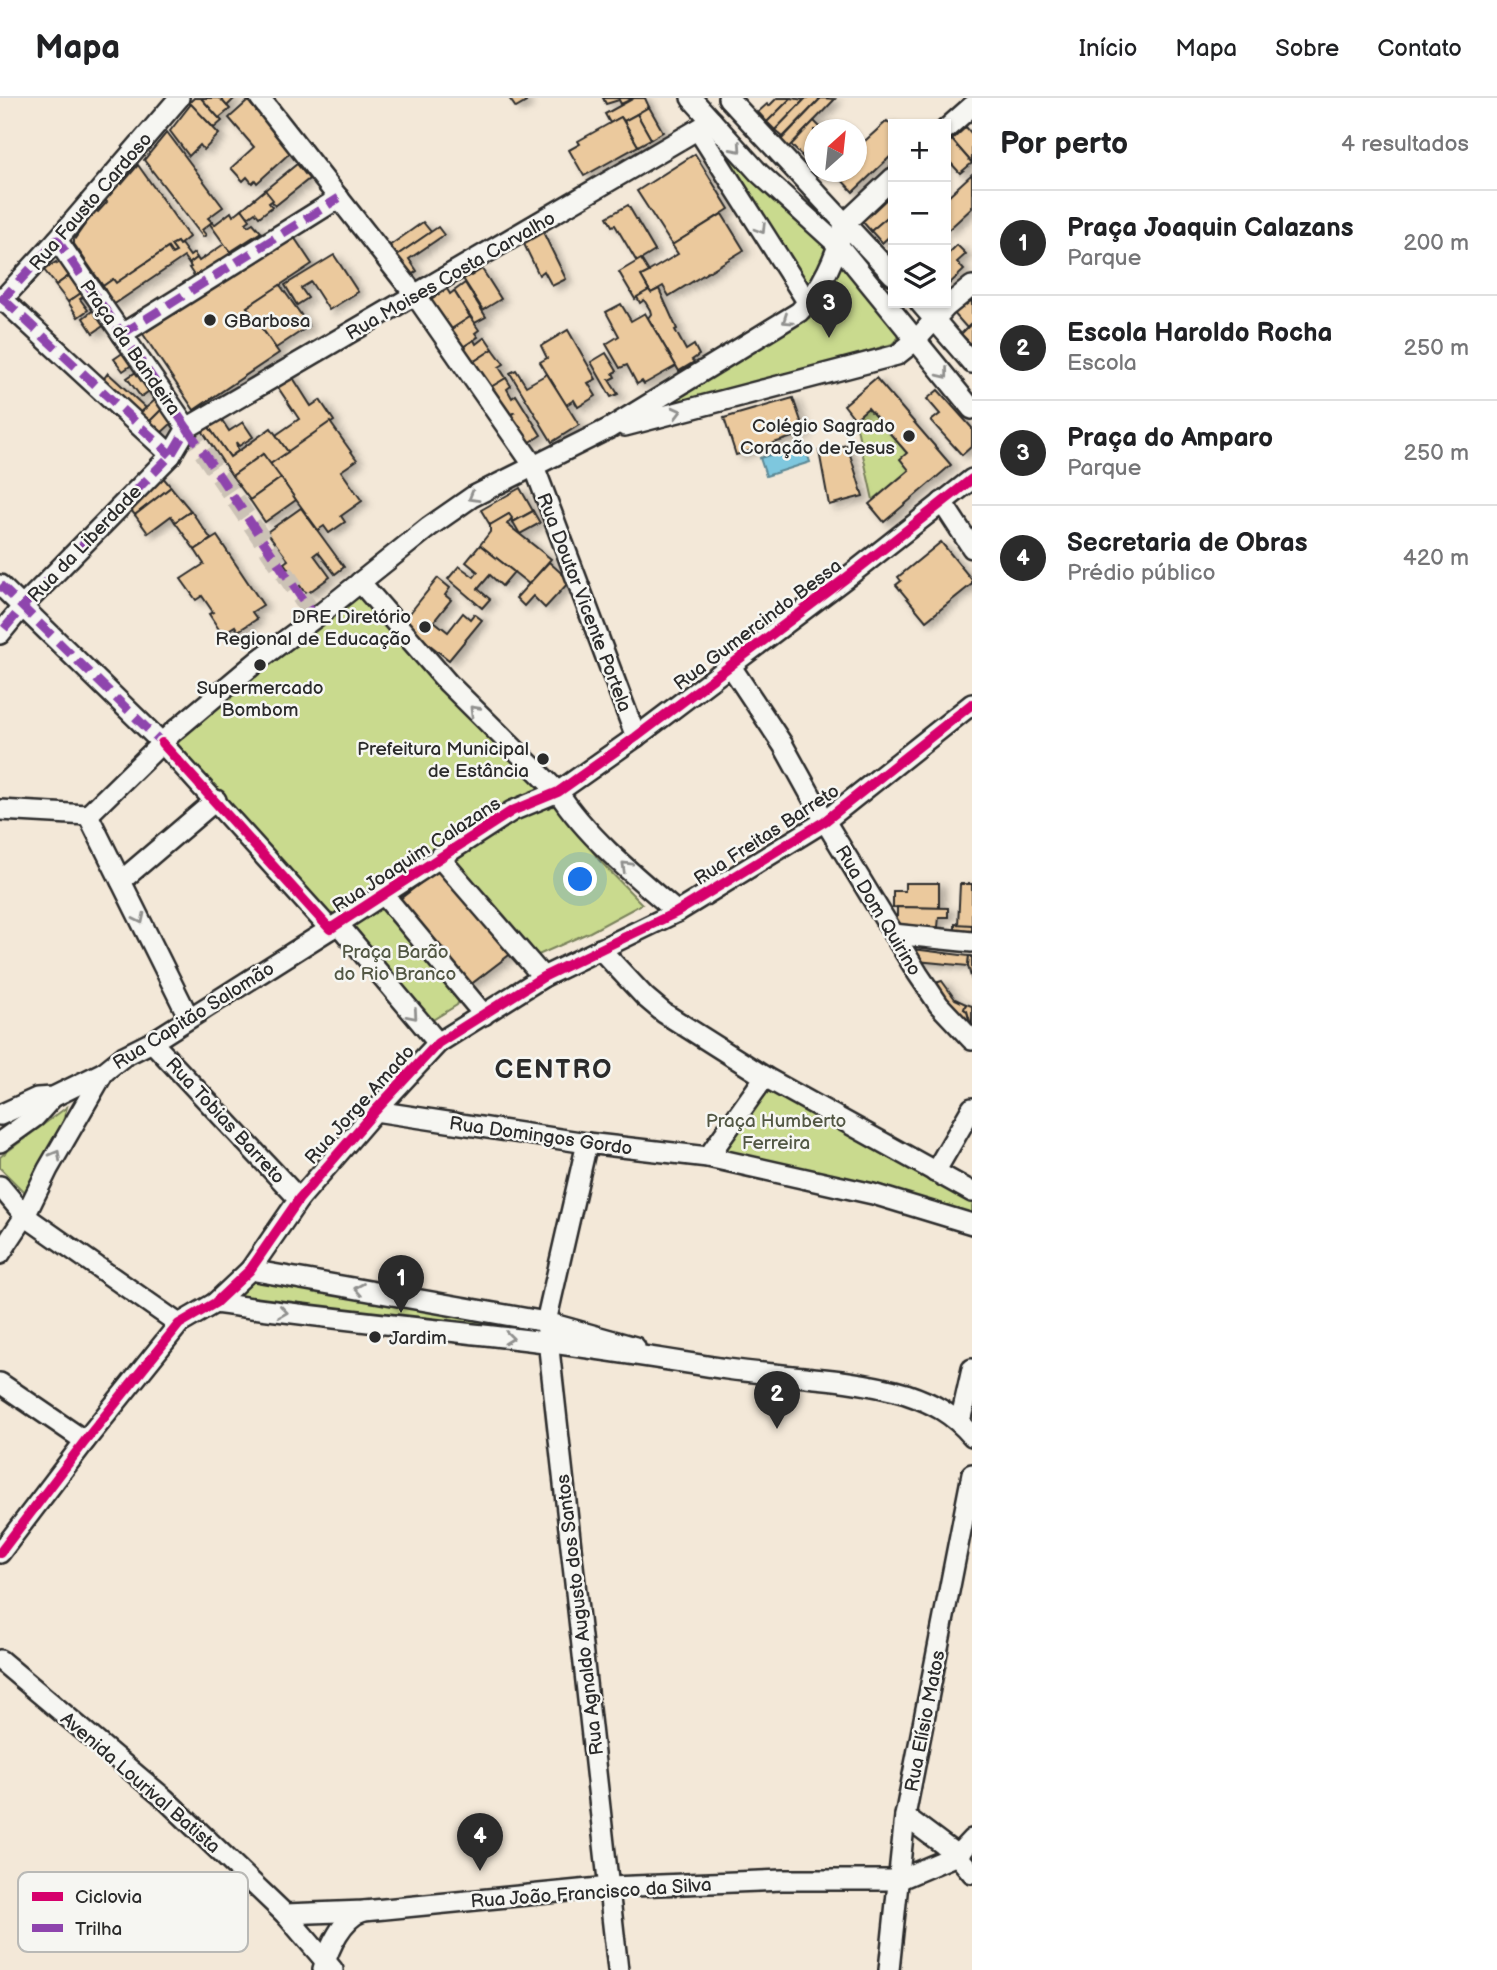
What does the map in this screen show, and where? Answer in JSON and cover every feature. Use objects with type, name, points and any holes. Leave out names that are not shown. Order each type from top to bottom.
[{"type":"street","name":"Rua Doutor Vicente Portela","points":[[260,98],[415,295],[534,466],[636,737]]},
{"type":"street","points":[[691,98],[808,303]]},
{"type":"street","points":[[727,98],[888,270]]},
{"type":"street","name":"Rua Fausto Cardoso","points":[[1,299],[57,240],[172,100]]},
{"type":"street","points":[[951,125],[972,106]]},
{"type":"street","points":[[705,126],[839,246],[972,409]]},
{"type":"street","name":"Rua Moises Costa Carvalho","points":[[187,428],[705,126]]},
{"type":"street","points":[[0,810],[88,815],[162,743],[260,659],[429,527],[464,503],[610,428],[779,326],[808,303],[839,246],[844,224],[889,182]]},
{"type":"street","points":[[122,334],[340,198]]},
{"type":"street","name":"Praça da Bandeira","points":[[57,240],[187,428],[171,455]]},
{"type":"street","points":[[610,428],[897,355],[916,340],[946,306],[972,286]]},
{"type":"street","points":[[1,299],[171,455]]},
{"type":"street","points":[[924,308],[972,363]]},
{"type":"street","name":"Rua da Liberdade","points":[[0,634],[23,606],[171,455]]},
{"type":"street","name":"Rua Gumercindo Bessa","points":[[558,792],[730,666],[972,479]]},
{"type":"street","points":[[942,502],[972,548]]},
{"type":"street","points":[[360,582],[448,683],[558,792],[568,808],[677,912]]},
{"type":"street","name":"Rua Joaquim Calazans","points":[[0,585],[162,743],[216,800],[259,853],[334,927],[512,811],[558,792]]},
{"type":"street","name":"Rua Dom Quirino","points":[[730,666],[783,745],[893,934],[939,1005],[972,1040]]},
{"type":"street","name":"Rua Freitas Barreto","points":[[600,949],[677,912],[825,821],[972,704]]},
{"type":"street","points":[[121,881],[216,800]]},
{"type":"street","points":[[88,815],[189,1018]]},
{"type":"street","points":[[439,857],[543,976]]},
{"type":"street","points":[[384,895],[484,1015]]},
{"type":"street","points":[[334,927],[438,1043]]},
{"type":"street","name":"Rua Capitão Salomão","points":[[0,1142],[35,1117],[53,1097],[104,1072],[124,1056],[152,1042],[334,927]]},
{"type":"street","points":[[893,934],[972,943]]},
{"type":"street","points":[[600,949],[637,989],[664,1013],[765,1077],[972,1192]]},
{"type":"street","name":"Rua Jorge Amado","points":[[179,1324],[215,1303],[250,1270],[299,1199],[374,1111],[438,1043],[543,976],[600,949]]},
{"type":"street","name":"Rua Tobias Barreto","points":[[152,1042],[299,1199]]},
{"type":"street","points":[[0,1254],[25,1216],[48,1169],[104,1072]]},
{"type":"street","points":[[765,1077],[708,1157],[873,1194],[972,1224]]},
{"type":"street","name":"Rua Capitão Salomão","points":[[0,1115],[37,1098],[53,1097]]},
{"type":"street","points":[[935,1172],[972,1108]]},
{"type":"street","name":"Rua Domingos Gordo","points":[[374,1111],[587,1143],[708,1157]]},
{"type":"street","name":"Rua Agnaldo Augusto dos Santos","points":[[587,1143],[547,1322],[618,1970]]},
{"type":"street","points":[[0,1186],[25,1216],[179,1324],[0,1553]]},
{"type":"street","points":[[250,1270],[547,1322],[679,1361]]},
{"type":"street","points":[[215,1303],[548,1343],[875,1387],[920,1399],[943,1409],[966,1429]]},
{"type":"street","points":[[966,1429],[972,1369]]},
{"type":"street","points":[[0,1383],[85,1441]]},
{"type":"street","name":"Rua Elísio Matos","points":[[888,1970],[905,1816],[972,1474]]},
{"type":"street","name":"Avenida Lourival Batista","points":[[0,1660],[165,1799],[241,1872]]},
{"type":"street","points":[[905,1816],[957,1855],[972,1873]]},
{"type":"street","points":[[898,1880],[957,1855],[972,1839]]},
{"type":"street","name":"Avenida Lourival Batista","points":[[248,1879],[285,1914],[327,1967]]},
{"type":"street","name":"Rua João Francisco da Silva","points":[[285,1914],[365,1911],[610,1887],[821,1879],[898,1880]]},
{"type":"street","points":[[327,1967],[344,1925],[355,1913],[365,1911]]},
{"type":"green space","points":[[711,133],[830,247],[810,288]]},
{"type":"green space","points":[[843,262],[903,333],[892,344],[622,425],[747,344],[816,315],[828,286]]},
{"type":"green space","points":[[868,408],[907,453],[909,470],[873,500],[855,419]]},
{"type":"green space","name":"Praça Barão do Rio Branco","points":[[359,593],[444,691],[541,788],[436,852],[334,920],[174,743]]},
{"type":"green space","points":[[554,797],[599,860],[642,904],[590,932],[536,956],[452,860]]},
{"type":"green space","name":"Praça Barão do Rio Branco","points":[[384,902],[459,1001],[457,1005],[418,1029],[338,934]]},
{"type":"green space","name":"Praça Humberto Ferreira","points":[[758,1069],[972,1194],[972,1223],[706,1158]]},
{"type":"green space","points":[[67,1107],[46,1181],[30,1198],[0,1168],[0,1157]]},
{"type":"green space","points":[[257,1276],[538,1326],[539,1338],[233,1301]]},
{"type":"water","points":[[804,444],[810,462],[766,476],[760,458]]},
{"type":"building","points":[[194,98],[201,98],[222,121],[214,128],[189,103]]},
{"type":"building","points":[[201,98],[220,98],[230,109],[219,118]]},
{"type":"building","points":[[220,98],[235,98],[227,106]]},
{"type":"building","points":[[509,98],[524,98],[526,102],[516,108]]},
{"type":"building","points":[[603,98],[634,98],[621,104],[619,100],[606,104]]},
{"type":"building","points":[[634,98],[645,98],[649,107],[624,121],[621,117],[610,123],[605,114]]},
{"type":"building","points":[[777,98],[791,98],[767,122],[758,112]]},
{"type":"building","points":[[791,98],[804,100],[775,130],[767,122]]},
{"type":"building","points":[[806,98],[821,98],[783,137],[775,130]]},
{"type":"building","points":[[821,98],[835,99],[816,119],[804,119],[804,131],[788,148],[780,141]]},
{"type":"building","points":[[248,101],[292,151],[257,183],[255,180],[252,183],[247,177],[243,181],[231,168],[254,147],[229,118]]},
{"type":"building","points":[[191,104],[219,134],[204,150],[200,145],[189,156],[170,131]]},
{"type":"building","points":[[649,107],[663,132],[651,139],[637,114]]},
{"type":"building","points":[[637,114],[651,139],[638,146],[624,121]]},
{"type":"building","points":[[621,117],[638,146],[584,176],[569,150],[580,144],[578,141]]},
{"type":"building","points":[[888,122],[888,159],[867,179],[867,139]]},
{"type":"building","points":[[966,127],[972,134],[972,163],[952,140]]},
{"type":"building","points":[[804,131],[802,156],[791,145]]},
{"type":"building","points":[[167,132],[223,207],[208,218],[212,222],[202,230],[206,235],[203,237],[144,160]]},
{"type":"building","points":[[951,141],[972,163],[960,173],[951,163]]},
{"type":"building","points":[[695,154],[729,209],[672,245],[637,191]]},
{"type":"building","points":[[297,164],[309,179],[275,206],[265,190]]},
{"type":"building","points":[[138,165],[189,237],[179,245],[177,242],[171,245],[176,252],[172,254],[168,248],[116,283],[113,279],[103,286],[74,244],[74,240],[95,210],[98,212],[107,202],[103,198],[118,180],[122,184]]},
{"type":"building","points":[[972,174],[972,208],[951,227],[951,193]]},
{"type":"building","points":[[844,182],[864,182],[853,192]]},
{"type":"building","points":[[265,190],[273,200],[269,203],[272,207],[259,217],[255,212],[248,217],[242,209]]},
{"type":"building","points":[[888,198],[888,216],[871,231],[862,221]]},
{"type":"building","points":[[628,205],[655,251],[637,262],[615,225],[612,226],[607,217]]},
{"type":"building","points":[[242,209],[250,220],[246,223],[248,226],[253,223],[261,232],[230,252],[210,224],[212,222],[214,225],[231,212],[233,216]]},
{"type":"building","points":[[722,214],[744,250],[669,296],[663,286],[651,293],[641,276],[678,254],[672,245]]},
{"type":"building","points":[[888,216],[888,238],[882,243],[871,231]]},
{"type":"building","points":[[423,222],[431,232],[390,260],[382,251]]},
{"type":"building","points":[[438,227],[444,235],[409,259],[417,271],[404,280],[390,260]]},
{"type":"building","points":[[543,232],[566,279],[552,286],[544,271],[539,275],[523,242]]},
{"type":"building","name":"GBarbosa","points":[[292,234],[312,264],[247,307],[279,353],[194,410],[143,334]]},
{"type":"building","points":[[177,242],[190,256],[194,253],[197,258],[189,264],[184,257],[113,305],[103,286],[113,279],[116,283],[168,248],[172,254],[176,252],[171,245]]},
{"type":"building","points":[[224,244],[235,258],[195,277],[189,264],[197,258],[199,261]]},
{"type":"building","points":[[957,245],[966,254],[957,262],[964,270],[951,282],[951,251]]},
{"type":"building","points":[[334,255],[358,292],[329,310],[311,282],[301,288],[308,298],[297,305],[285,285]]},
{"type":"building","points":[[641,259],[649,272],[641,276],[649,290],[635,299],[619,272]]},
{"type":"building","points":[[63,260],[73,273],[56,285],[44,270]]},
{"type":"building","points":[[482,269],[501,299],[483,310],[462,277],[469,273],[471,276]]},
{"type":"building","points":[[73,273],[84,291],[68,302],[54,284]]},
{"type":"building","points":[[465,283],[486,317],[475,323],[454,291]]},
{"type":"building","points":[[280,285],[309,326],[276,348],[247,307]]},
{"type":"building","points":[[447,289],[450,294],[454,291],[470,317],[447,332],[426,302]]},
{"type":"building","points":[[659,289],[686,350],[694,345],[699,355],[692,360],[694,362],[679,371],[648,318],[650,310],[644,300],[640,303],[637,297],[649,290],[651,293]]},
{"type":"building","points":[[84,291],[87,294],[80,299],[88,310],[78,317],[68,302]]},
{"type":"building","points":[[972,292],[972,323],[967,328],[952,311]]},
{"type":"building","points":[[621,304],[631,321],[645,313],[676,366],[644,384],[642,381],[637,384],[627,365],[620,368],[606,344],[619,336],[606,312]]},
{"type":"building","points":[[95,309],[106,324],[93,333],[83,318]]},
{"type":"building","points":[[470,317],[479,330],[475,333],[478,337],[460,349],[447,332]]},
{"type":"building","points":[[972,323],[972,345],[961,334]]},
{"type":"building","points":[[568,330],[596,379],[588,383],[596,396],[578,407],[574,400],[566,405],[540,362],[547,358],[541,346]]},
{"type":"building","points":[[485,337],[493,349],[470,364],[460,349],[474,340],[476,344]]},
{"type":"building","points":[[493,349],[504,364],[499,367],[506,378],[486,390],[470,364]]},
{"type":"building","points":[[124,352],[133,364],[123,371],[114,359]]},
{"type":"building","points":[[606,353],[617,371],[613,373],[615,377],[609,380],[618,394],[611,397],[591,362]]},
{"type":"building","points":[[516,370],[526,386],[547,374],[579,425],[552,442],[510,373]]},
{"type":"building","points":[[136,372],[149,391],[141,397],[127,378]]},
{"type":"building","points":[[108,373],[146,408],[139,414],[102,381]]},
{"type":"building","points":[[290,373],[311,406],[320,400],[334,421],[288,452],[276,435],[299,419],[275,383]]},
{"type":"building","points":[[506,378],[511,386],[507,389],[512,398],[516,395],[541,435],[526,445],[505,419],[515,412],[504,418],[486,390]]},
{"type":"building","name":"Colégio Sagrado Coração de Jesus","points":[[876,378],[951,465],[884,522],[869,504],[909,470],[900,459],[907,453],[868,408],[855,419],[844,405]]},
{"type":"building","points":[[938,390],[972,428],[972,446],[962,455],[931,421],[940,414],[927,399]]},
{"type":"building","points":[[793,398],[805,433],[736,455],[724,418]]},
{"type":"building","points":[[155,400],[162,409],[148,423],[139,414]]},
{"type":"building","points":[[162,409],[173,422],[159,435],[148,423]]},
{"type":"building","points":[[220,417],[229,431],[243,422],[253,437],[239,446],[236,442],[238,451],[230,457],[208,426]]},
{"type":"building","points":[[330,422],[357,460],[341,471],[362,501],[341,516],[345,522],[329,533],[324,526],[318,530],[270,464]]},
{"type":"building","points":[[208,426],[230,457],[271,428],[288,452],[270,464],[263,454],[232,476],[201,429]]},
{"type":"building","points":[[847,445],[863,496],[829,505],[819,451]]},
{"type":"building","points":[[263,454],[281,478],[250,500],[232,476]]},
{"type":"building","points":[[162,476],[171,487],[135,515],[126,504]]},
{"type":"building","points":[[281,478],[296,500],[265,522],[250,500]]},
{"type":"building","points":[[171,487],[191,511],[175,522],[171,516],[148,533],[135,515]]},
{"type":"building","points":[[520,488],[533,511],[513,522],[509,514],[490,525],[481,510]]},
{"type":"building","points":[[301,508],[344,567],[335,574],[318,552],[314,555],[330,577],[308,593],[284,563],[288,560],[267,532]]},
{"type":"building","points":[[191,511],[211,539],[195,550],[175,522]]},
{"type":"building","points":[[533,511],[540,523],[520,534],[513,522]]},
{"type":"building","points":[[509,514],[512,518],[507,524],[551,559],[529,584],[480,545],[490,532],[490,525]]},
{"type":"building","points":[[217,536],[263,605],[252,612],[257,619],[238,631],[235,626],[222,634],[209,614],[213,612],[202,596],[196,600],[181,579],[204,564],[195,550]]},
{"type":"building","points":[[941,542],[972,580],[972,584],[926,621],[896,585],[901,581],[898,577]]},
{"type":"building","points":[[480,545],[514,572],[502,586],[490,575],[478,589],[490,599],[482,608],[448,579],[459,566],[474,577],[478,572],[466,562]]},
{"type":"building","points":[[549,562],[570,581],[545,608],[533,596],[524,606],[516,598]]},
{"type":"building","points":[[438,578],[450,588],[445,595],[451,600],[434,621],[448,632],[463,613],[470,619],[474,614],[482,620],[449,660],[402,623]]},
{"type":"building","points":[[439,869],[513,952],[470,985],[400,899]]},
{"type":"building","points":[[905,883],[939,883],[939,908],[893,907],[893,891],[905,891]]},
{"type":"building","points":[[960,884],[972,884],[972,925],[958,925]]},
{"type":"building","points":[[897,907],[948,908],[948,917],[939,917],[938,927],[932,927],[932,932],[897,928]]},
{"type":"building","points":[[955,924],[972,925],[972,938],[955,934]]},
{"type":"building","points":[[913,949],[969,956],[968,966],[917,961]]},
{"type":"building","points":[[969,956],[972,956],[972,981],[968,966]]},
{"type":"building","points":[[942,981],[955,999],[966,1004],[964,1009],[967,1011],[971,1028],[932,984]]},
{"type":"building","points":[[966,1004],[972,1006],[972,1028],[964,1009]]},
{"type":"tunnel","points":[[187,428],[315,618]]},
{"type":"marked path","points":[[122,334],[339,198]]},
{"type":"marked path","points":[[0,302],[57,240],[187,428],[171,455],[23,606],[0,634]]},
{"type":"marked path","points":[[3,299],[171,455]]},
{"type":"marked path","points":[[187,428],[315,618]]},
{"type":"marked path","points":[[0,585],[162,743]]},
{"type":"cycle path","points":[[162,743],[330,929],[512,811],[558,792],[636,737],[972,479]]},
{"type":"cycle path","points":[[0,1553],[179,1324],[215,1303],[250,1270],[299,1199],[438,1043],[543,977],[677,912],[825,821],[972,704]]},
{"type":"place","name":"GBarbosa","points":[[210,320]]},
{"type":"place","name":"Praça do Amparo","points":[[829,338]]},
{"type":"place","name":"Colégio Sagrado Coração de Jesus","points":[[909,436]]},
{"type":"place","name":"DRE Diretório Regional de Educação","points":[[425,627]]},
{"type":"place","name":"Supermercado Bombom","points":[[260,665]]},
{"type":"place","name":"Prefeitura Municipal de Estância","points":[[543,759]]},
{"type":"place","name":"Praça Joaquin Calazans","points":[[401,1313]]},
{"type":"place","name":"Jardim","points":[[375,1337]]},
{"type":"place","name":"Escola Haroldo Rocha","points":[[777,1429]]},
{"type":"place","name":"Secretaria de Obras","points":[[480,1871]]},
{"type":"district","name":"CENTRO","points":[[554,1069]]}]
